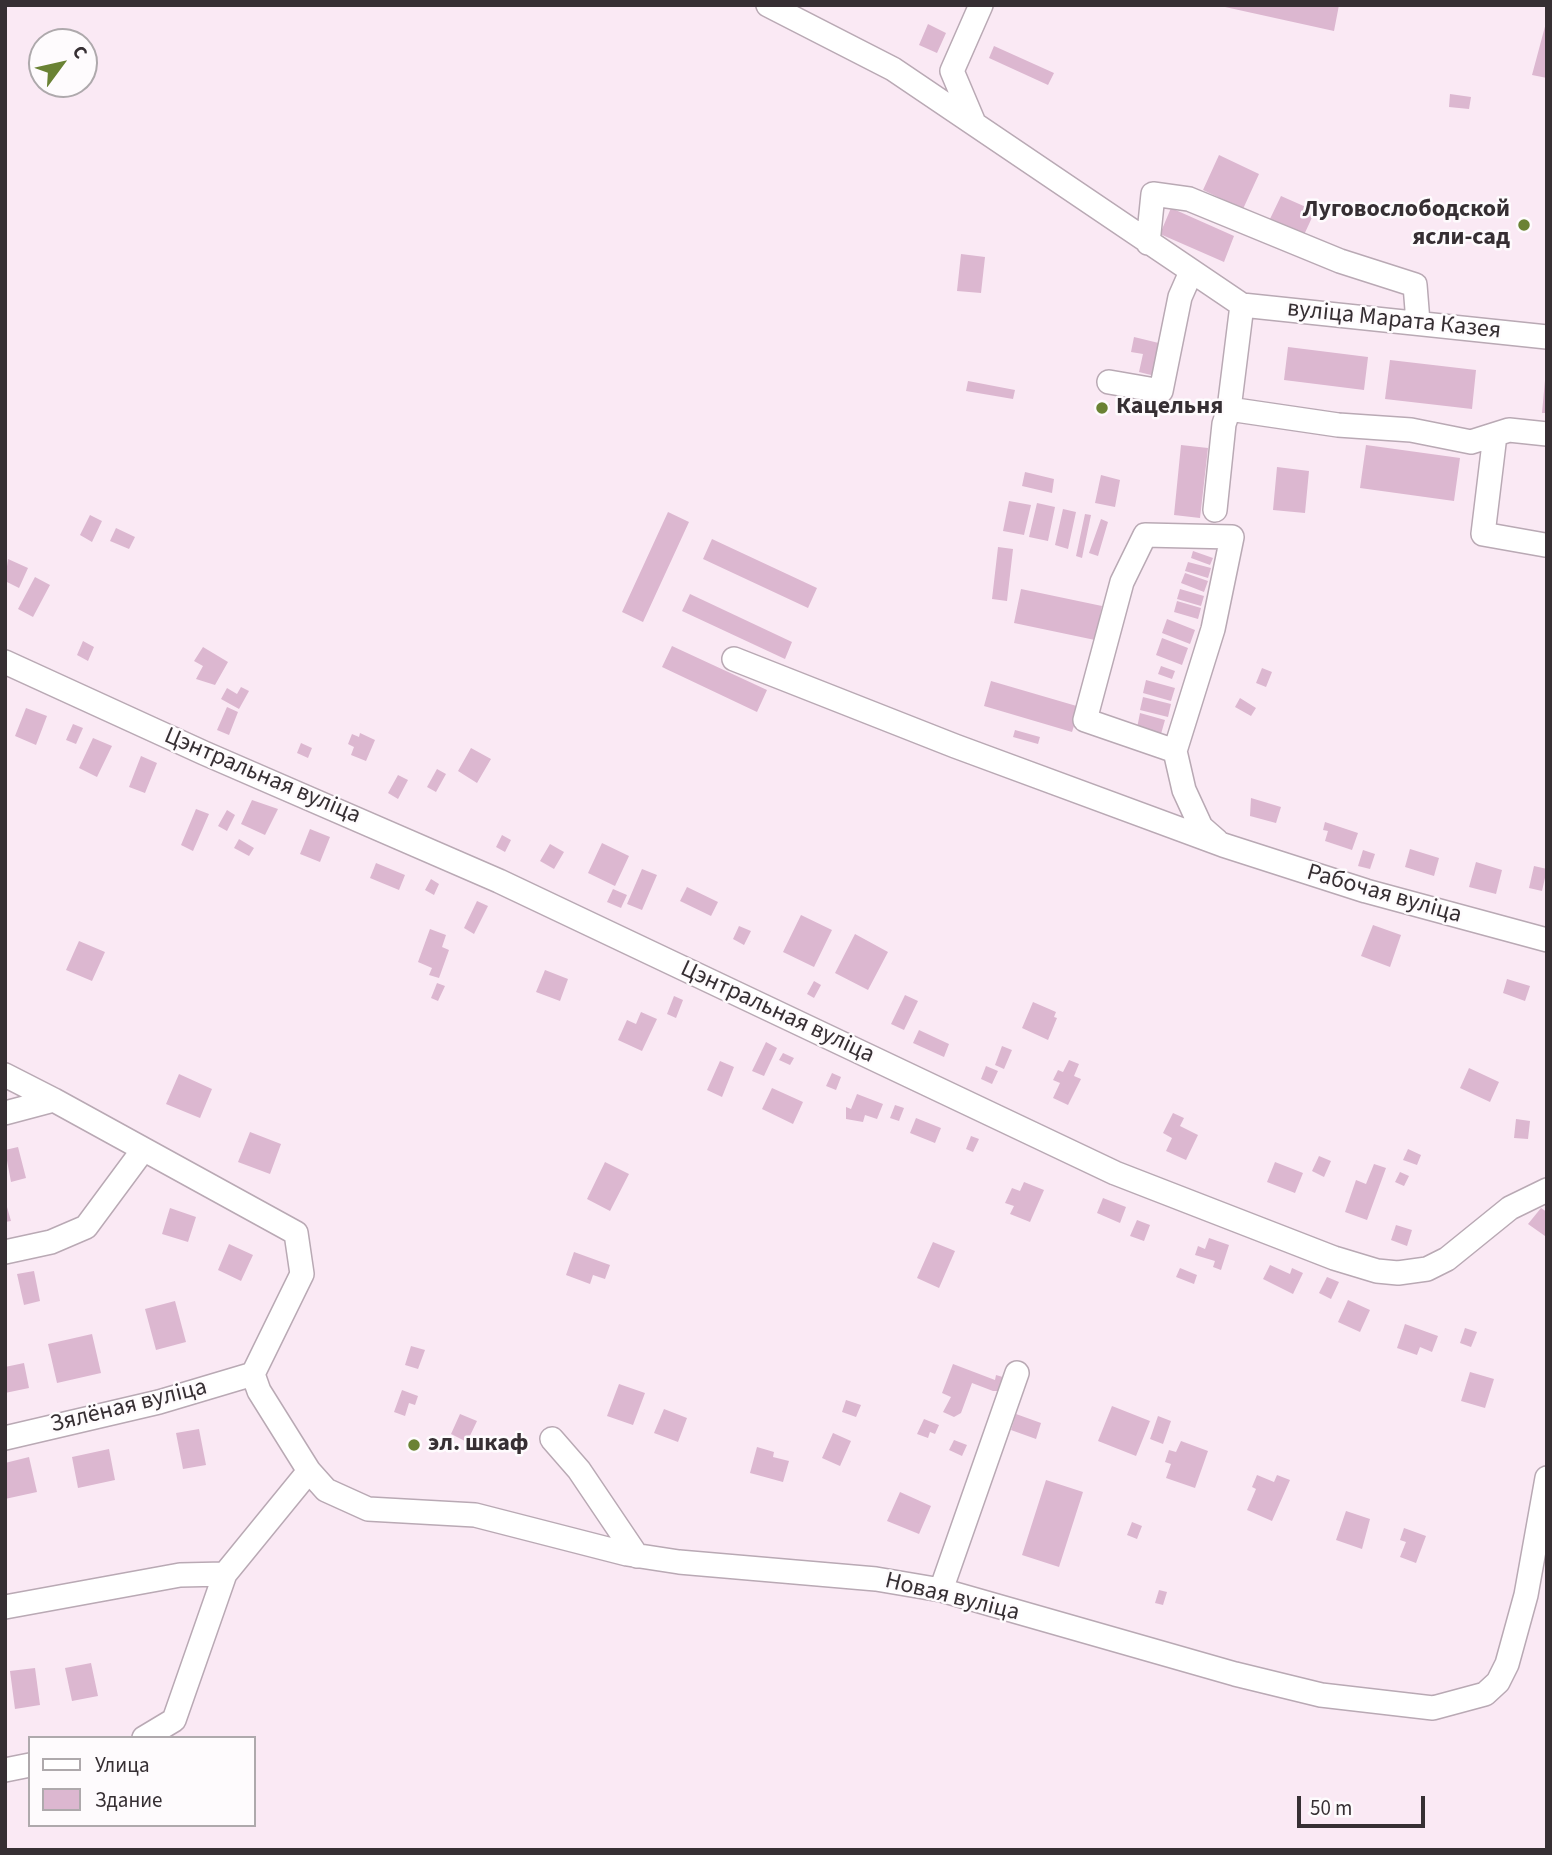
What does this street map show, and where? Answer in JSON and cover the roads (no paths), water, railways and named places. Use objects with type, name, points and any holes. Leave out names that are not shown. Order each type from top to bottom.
[{"type":"street","points":[[768,5],[893,69],[1242,306],[1230,409],[1224,424],[1215,510]]},
{"type":"street","points":[[974,123],[952,71],[981,5]]},
{"type":"street","points":[[1148,243],[1153,194],[1189,199],[1340,261],[1415,285],[1418,322]]},
{"type":"street","points":[[1109,382],[1161,391],[1170,295],[1191,272]]},
{"type":"street","name":"вуліца Марата Казея","points":[[1242,306],[1547,337]]},
{"type":"street","points":[[1230,409],[1338,425],[1411,430],[1471,442],[1509,430],[1547,434]]},
{"type":"street","points":[[1495,435],[1483,534],[1545,545]]},
{"type":"street","points":[[1175,751],[1085,720],[1122,582],[1145,536],[1232,537],[1213,629],[1175,751],[1184,790],[1201,827],[1223,845]]},
{"type":"street","name":"Рабочая вуліца","points":[[734,659],[955,746],[1223,845],[1366,891],[1547,940]]},
{"type":"street","name":"Цэнтральная вуліца","points":[[5,662],[180,742],[499,881],[1115,1173],[1334,1258],[1377,1271],[1398,1273],[1427,1269],[1447,1259],[1510,1208],[1547,1190]]},
{"type":"street","points":[[5,1075],[296,1233],[302,1274],[253,1374]]},
{"type":"street","points":[[5,1113],[54,1100]]},
{"type":"street","points":[[5,1252],[51,1242],[86,1227],[105,1206],[143,1150]]},
{"type":"street","points":[[941,1590],[1017,1373]]},
{"type":"street","name":"Зялёная вуліца","points":[[5,1438],[159,1402],[253,1374]]},
{"type":"street","name":"Новая вуліца","points":[[253,1374],[259,1391],[309,1471],[326,1490],[368,1509],[474,1515],[637,1556],[864,1578],[941,1590],[1155,1653],[1321,1695],[1433,1708],[1457,1704],[1485,1694],[1498,1682],[1507,1664],[1526,1595],[1547,1478]]},
{"type":"street","points":[[552,1439],[579,1470],[637,1556]]},
{"type":"street","points":[[147,1736],[174,1720],[225,1574],[309,1471]]},
{"type":"street","points":[[5,1607],[180,1575],[225,1574]]},
{"type":"street","points":[[5,1770],[28,1765]]},
{"type":"place","name":"Луговослободской ясли-сад","points":[[1524,225]]},
{"type":"place","name":"Кацельня","points":[[1102,408]]},
{"type":"place","name":"эл. шкаф","points":[[414,1445]]}]
